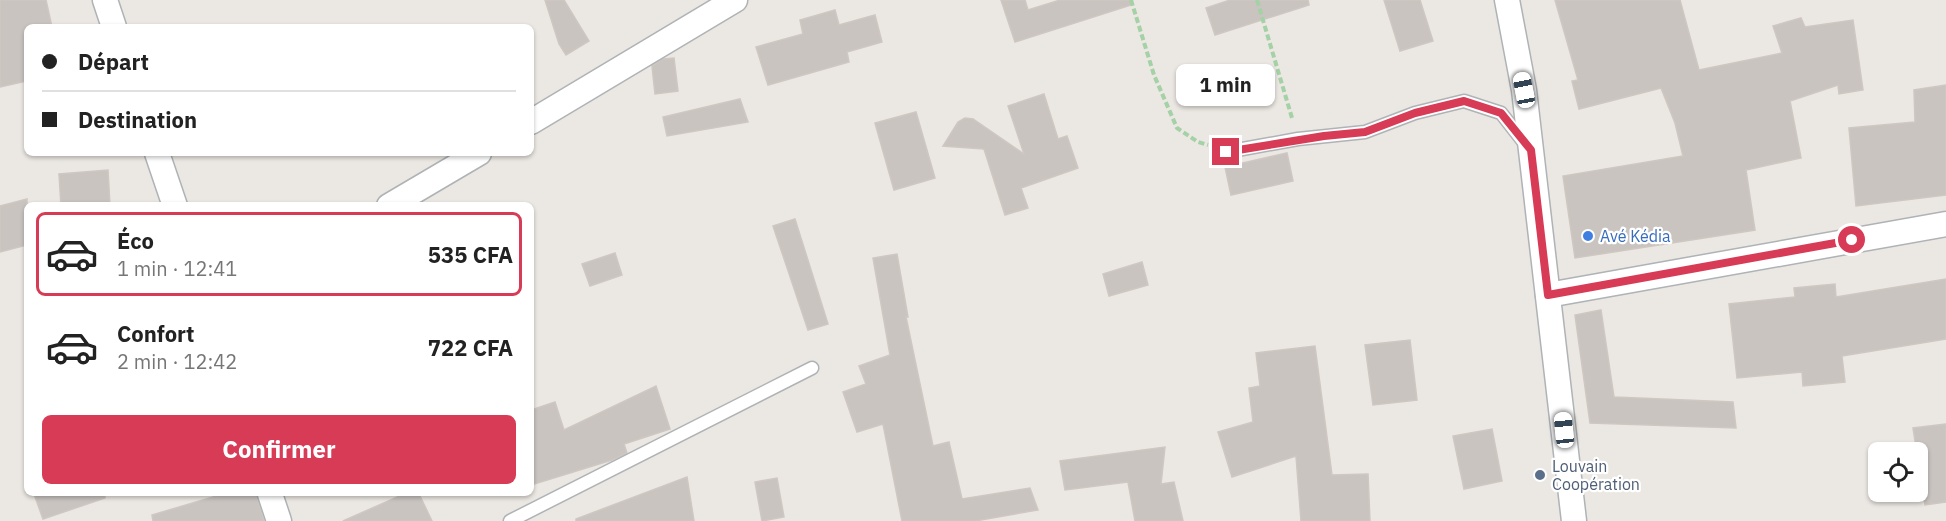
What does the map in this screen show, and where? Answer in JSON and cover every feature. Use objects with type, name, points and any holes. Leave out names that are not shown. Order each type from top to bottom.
[{"type":"street","points":[[105,0],[113,24]]},
{"type":"street","points":[[534,120],[735,0]]},
{"type":"street","points":[[1507,0],[1524,90],[1574,521]]},
{"type":"street","points":[[158,156],[174,202]]},
{"type":"street","points":[[396,202],[474,156]]},
{"type":"street","points":[[1548,295],[1946,224]]},
{"type":"street","points":[[271,496],[279,521]]},
{"type":"lane","points":[[1226,152],[1298,139],[1365,132],[1415,113],[1464,101],[1501,113],[1531,150]]},
{"type":"lane","points":[[510,521],[812,368]]},
{"type":"path","points":[[1131,0],[1154,75],[1177,128],[1198,142],[1226,152]]},
{"type":"path","points":[[1257,0],[1298,139]]},
{"type":"building","points":[[0,0],[46,0],[51,24],[24,24],[24,82],[0,87]]},
{"type":"building","points":[[545,0],[564,0],[589,41],[566,55],[559,44]]},
{"type":"building","points":[[1001,0],[1025,0],[1028,10],[1060,0],[1130,0],[1131,5],[1015,42]]},
{"type":"building","points":[[1230,0],[1308,0],[1309,5],[1215,35],[1206,8]]},
{"type":"building","points":[[1384,0],[1420,0],[1433,41],[1400,51]]},
{"type":"building","points":[[1555,0],[1680,0],[1699,70],[1782,53],[1773,26],[1801,18],[1805,27],[1853,20],[1863,90],[1839,94],[1838,85],[1790,101],[1801,158],[1746,170],[1755,230],[1575,258],[1563,176],[1683,156],[1675,123],[1661,88],[1579,109],[1572,81],[1578,80]]},
{"type":"building","points":[[835,10],[839,25],[875,15],[882,42],[847,52],[849,62],[768,85],[756,47],[803,34],[800,20]]},
{"type":"building","points":[[674,58],[678,91],[655,94],[652,66],[663,59]]},
{"type":"building","points":[[1946,85],[1946,195],[1856,206],[1849,128],[1915,122],[1914,90]]},
{"type":"building","points":[[1044,94],[1058,139],[1067,136],[1078,168],[1021,188],[1028,208],[1005,215],[984,149],[943,146],[958,122],[965,118],[973,119],[1024,154],[1008,106]]},
{"type":"building","points":[[740,99],[748,122],[667,136],[663,117]]},
{"type":"building","points":[[916,112],[935,178],[894,190],[875,123]]},
{"type":"building","points":[[1287,153],[1293,181],[1231,195],[1225,167]]},
{"type":"building","points":[[108,170],[110,202],[61,202],[59,174]]},
{"type":"building","points":[[27,199],[27,202],[24,202],[24,246],[0,252],[0,206]]},
{"type":"building","points":[[795,219],[828,324],[808,330],[773,226]]},
{"type":"building","points":[[615,253],[622,275],[590,286],[582,264]]},
{"type":"building","points":[[897,254],[908,317],[906,317],[933,446],[949,442],[962,499],[1030,488],[1038,510],[975,521],[902,521],[883,424],[857,432],[843,392],[866,384],[859,366],[890,355],[873,258]]},
{"type":"building","points":[[1142,262],[1148,285],[1109,296],[1103,274]]},
{"type":"building","points":[[1946,279],[1946,339],[1842,356],[1845,382],[1803,386],[1802,372],[1737,378],[1729,304],[1795,297],[1794,288],[1835,284],[1836,297]]},
{"type":"building","points":[[1601,310],[1614,397],[1733,402],[1736,428],[1590,423],[1575,315]]},
{"type":"building","points":[[1410,340],[1417,400],[1373,405],[1365,345]]},
{"type":"building","points":[[1315,346],[1332,475],[1368,474],[1370,521],[1301,521],[1296,456],[1232,477],[1218,432],[1253,422],[1249,388],[1260,386],[1256,353]]},
{"type":"building","points":[[656,386],[670,429],[624,444],[627,453],[612,460],[534,484],[534,409],[555,402],[564,430]]},
{"type":"building","points":[[1946,424],[1946,502],[1925,505],[1925,502],[1928,502],[1928,442],[1915,442],[1913,428]]},
{"type":"building","points":[[1492,429],[1502,481],[1464,489],[1453,436]]},
{"type":"building","points":[[1165,447],[1161,484],[1174,482],[1183,521],[1135,521],[1128,482],[1065,490],[1060,461]]},
{"type":"building","points":[[687,477],[694,521],[576,521],[576,519]]},
{"type":"building","points":[[777,478],[784,517],[762,521],[755,482]]},
{"type":"building","points":[[35,496],[105,496],[105,498],[43,519]]},
{"type":"building","points":[[216,496],[257,496],[264,521],[153,521],[152,515]]},
{"type":"building","points":[[399,496],[420,496],[432,521],[343,521]]},
{"type":"place","name":"Avé Kédia","points":[[1588,236]]},
{"type":"place","name":"Louvain Coopération","points":[[1540,475]]},
{"type":"route","points":[[1226,152],[1324,136],[1365,132],[1415,113],[1464,101],[1501,113],[1531,150],[1548,295],[1852,240]]}]
